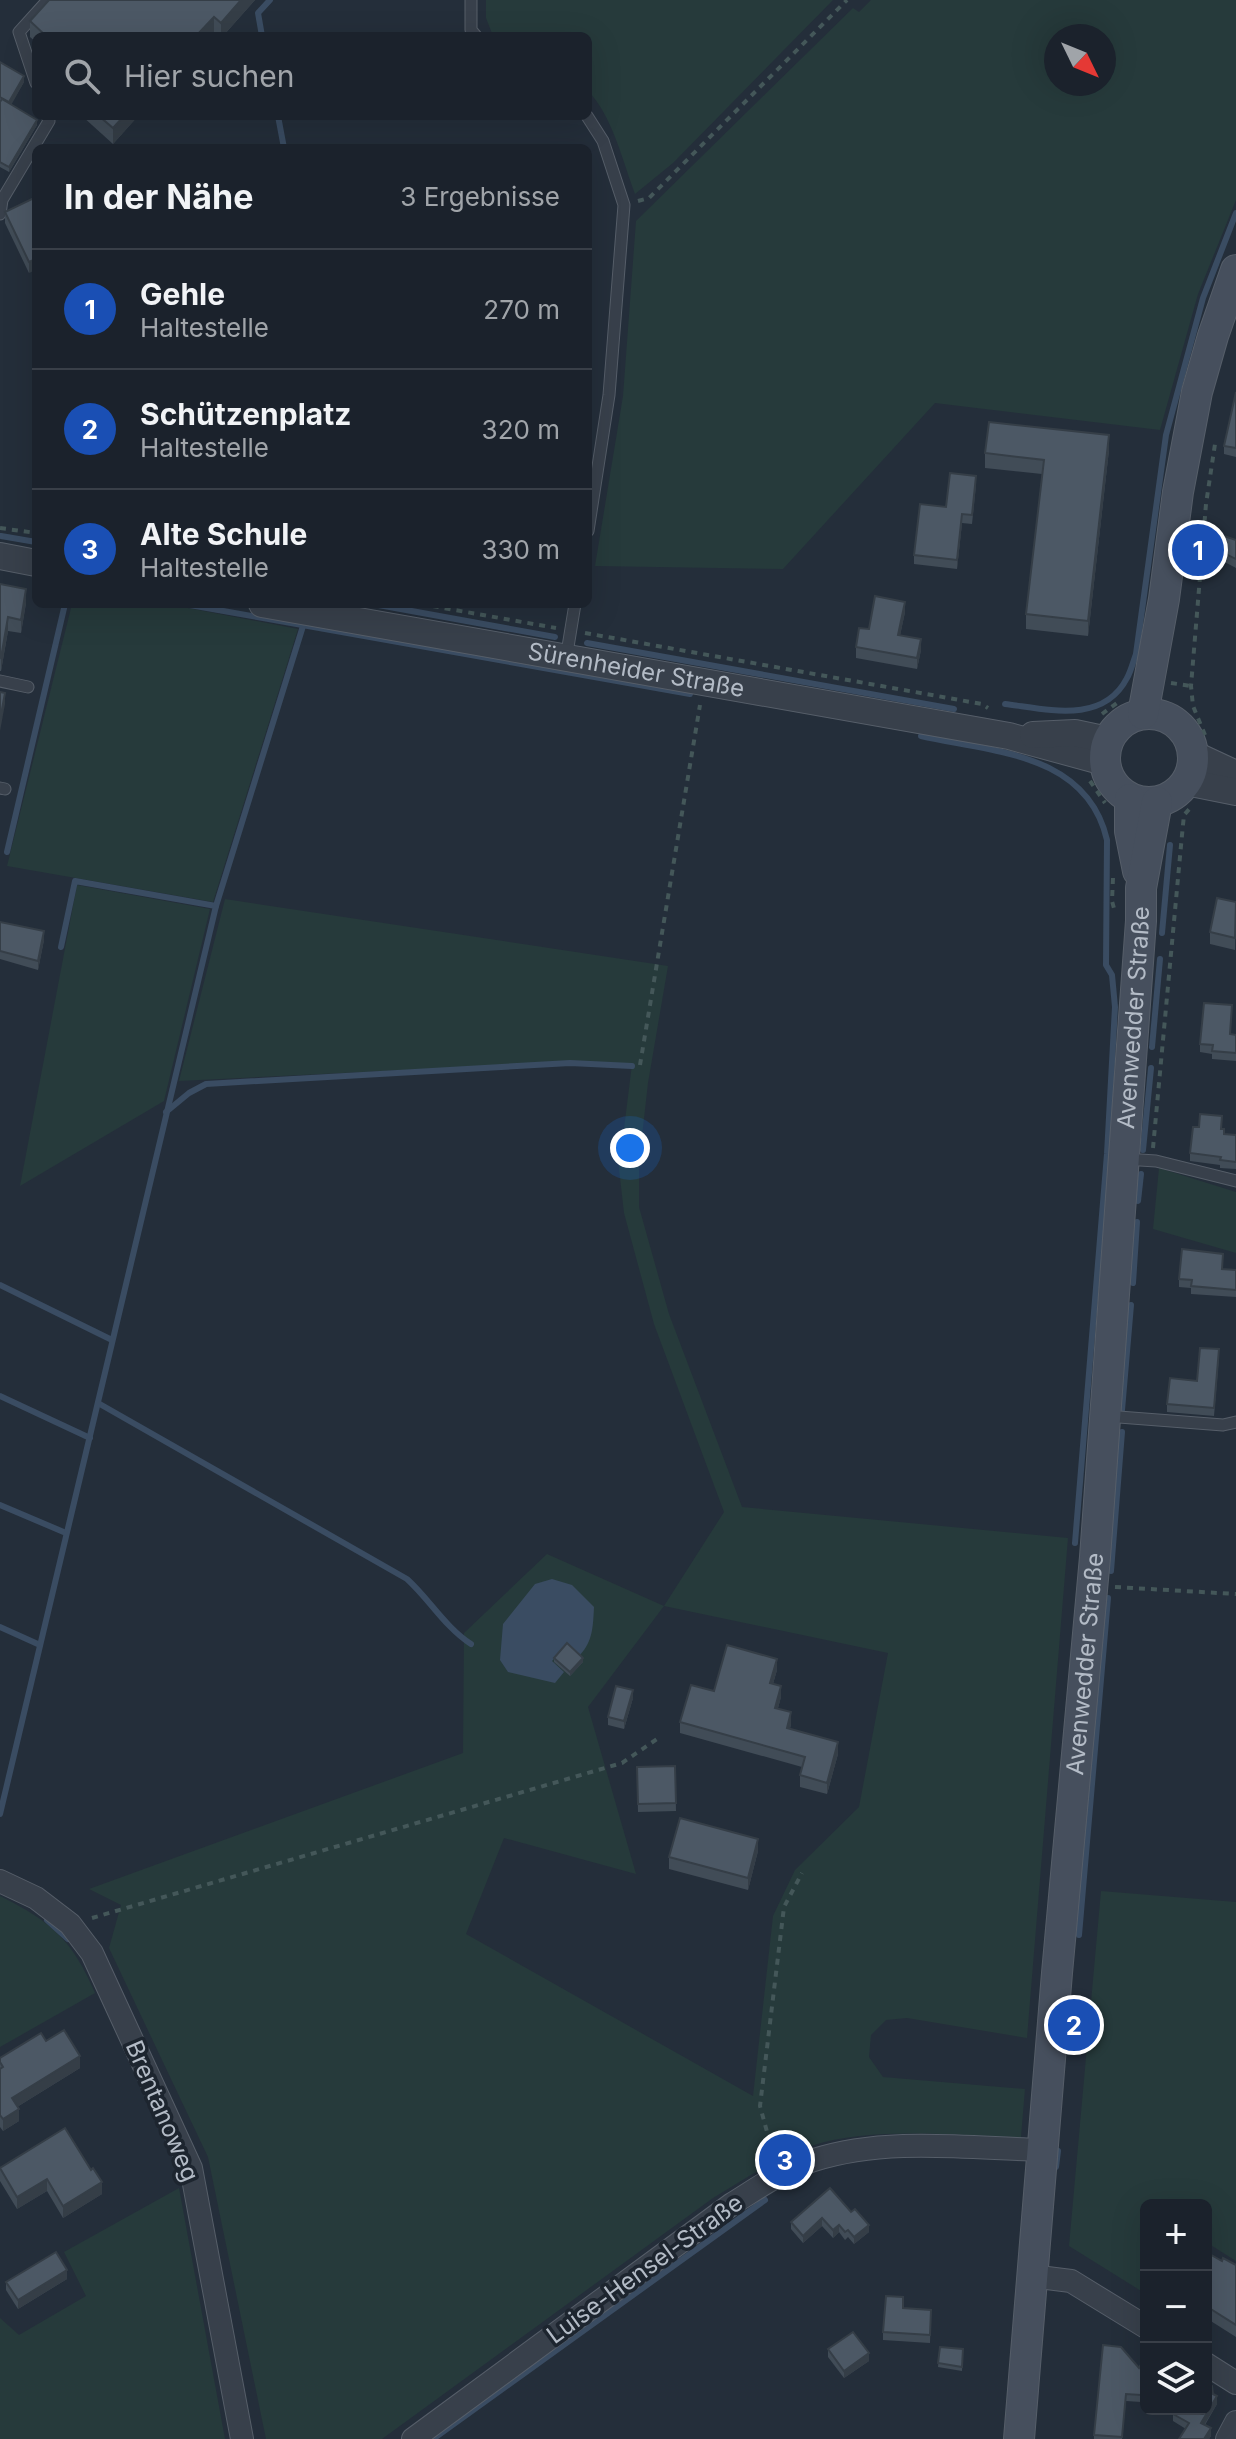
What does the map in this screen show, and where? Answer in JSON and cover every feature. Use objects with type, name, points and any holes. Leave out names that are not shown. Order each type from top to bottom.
[{"type":"main road","points":[[1146,709],[1178,492],[1197,392],[1230,306],[1236,270]]},
{"type":"main road","points":[[1146,709],[1181,727],[1189,739],[1198,770],[1174,795],[1132,804],[1108,777],[1099,750],[1116,727],[1146,709]]},
{"type":"main road","name":"Avenwedder Straße","points":[[1019,2439],[1092,1586],[1141,921],[1141,888],[1132,804]]},
{"type":"street","points":[[0,556],[32,562]]},
{"type":"street","name":"Sürenheider Straße","points":[[284,608],[1009,736],[1075,733],[1099,750]]},
{"type":"street","points":[[1198,770],[1236,774]]},
{"type":"street","points":[[1198,770],[1236,792]]},
{"type":"street","name":"Brentanoweg","points":[[0,1881],[36,1898],[70,1924],[92,1953],[191,2168],[242,2439]]},
{"type":"street","name":"Luise-Hensel-Straße","points":[[413,2439],[732,2204],[779,2176],[814,2160],[882,2146],[1042,2150]]},
{"type":"street","points":[[1031,2276],[1071,2281],[1140,2323]]},
{"type":"street","points":[[1212,2368],[1236,2383]]},
{"type":"street","points":[[1227,2439],[1236,2422]]},
{"type":"lane","points":[[32,71],[19,32],[48,0]]},
{"type":"lane","points":[[471,0],[473,32]]},
{"type":"lane","points":[[35,144],[49,120]]},
{"type":"lane","points":[[590,120],[603,141],[624,205],[609,395],[592,505]]},
{"type":"lane","points":[[0,214],[2,200],[32,150]]},
{"type":"lane","points":[[566,659],[574,608]]},
{"type":"lane","points":[[0,681],[28,687]]},
{"type":"lane","points":[[1124,1159],[1156,1161],[1236,1181]]},
{"type":"lane","points":[[1105,1416],[1223,1425],[1236,1422]]},
{"type":"path","points":[[624,205],[649,198],[847,0]]},
{"type":"path","points":[[1182,835],[1184,815],[1193,805],[1198,770],[1199,725],[1191,686],[1206,504],[1217,430]]},
{"type":"path","points":[[0,528],[32,532]]},
{"type":"path","points":[[443,608],[982,704],[991,709]]},
{"type":"path","points":[[640,1065],[703,683]]},
{"type":"path","points":[[1132,804],[1099,750],[1112,708],[1146,709]]},
{"type":"path","points":[[1092,1586],[1236,1594]]},
{"type":"path","points":[[70,1924],[622,1763],[657,1739]]},
{"type":"path","points":[[779,2176],[760,2106],[784,1907],[802,1873]]},
{"type":"green space","points":[[486,0],[833,0],[673,163],[635,194],[610,126],[592,96],[592,32],[491,32],[486,18]]},
{"type":"green space","points":[[871,0],[1236,0],[1236,200],[1198,294],[1160,430],[935,403],[783,569],[595,566],[623,396],[636,221],[853,8],[859,12]]},
{"type":"green space","points":[[71,608],[188,608],[298,629],[213,902],[7,866]]},
{"type":"green space","points":[[77,885],[210,909],[164,1101],[20,1186]]},
{"type":"green space","points":[[225,899],[668,966],[648,1083],[639,1163],[639,1207],[669,1314],[742,1507],[1068,1538],[1027,2038],[907,2018],[886,2020],[871,2035],[869,2057],[883,2077],[1025,2089],[1021,2137],[861,2136],[811,2146],[785,2157],[713,2198],[382,2439],[266,2439],[208,2157],[109,1948],[121,1905],[89,1889],[463,1753],[464,1633],[547,1554],[664,1606],[724,1512],[654,1324],[624,1213],[619,1169],[632,1064],[571,1062],[179,1081]],"holes":[[[664,1606],[888,1653],[859,1807],[795,1870],[773,1916],[753,2096],[466,1934],[504,1838],[636,1874],[588,1707]]]},
{"type":"green space","points":[[1159,1168],[1236,1192],[1236,1253],[1153,1229]]},
{"type":"green space","points":[[1101,1891],[1236,1902],[1236,2261],[1212,2246],[1212,2199],[1140,2199],[1140,2290],[1069,2246]]},
{"type":"green space","points":[[0,1896],[34,1915],[58,1934],[78,1959],[95,1993],[0,2047]]},
{"type":"green space","points":[[179,2188],[225,2439],[0,2439],[0,2318],[19,2335],[86,2296],[64,2252]]},
{"type":"water","points":[[552,1579],[572,1585],[594,1607],[592,1633],[584,1650],[580,1655],[567,1645],[552,1661],[564,1672],[555,1683],[508,1672],[500,1660],[503,1624],[535,1584]]},
{"type":"building","points":[[49,0],[241,0],[221,23],[214,17],[200,32],[42,32],[30,21]]},
{"type":"building","points":[[0,62],[24,76],[9,102],[0,97]]},
{"type":"building","points":[[2,99],[32,117],[32,120],[37,120],[9,167],[0,162]]},
{"type":"building","points":[[104,120],[120,120],[113,128]]},
{"type":"building","points":[[32,199],[32,261],[29,262],[5,212]]},
{"type":"building","points":[[1236,392],[1236,448],[1224,446]]},
{"type":"building","points":[[989,422],[1109,435],[1088,621],[1026,614],[1044,460],[985,453]]},
{"type":"building","points":[[950,473],[976,476],[972,515],[962,514],[957,560],[914,555],[920,504],[946,507]]},
{"type":"building","points":[[1221,535],[1236,540],[1236,559],[1217,550]]},
{"type":"building","points":[[0,584],[26,589],[21,620],[8,617],[1,658],[0,657]]},
{"type":"building","points":[[875,596],[905,602],[898,635],[921,639],[917,658],[856,647],[859,628],[869,629]]},
{"type":"building","points":[[0,692],[5,693],[0,720]]},
{"type":"building","points":[[1217,898],[1236,902],[1235,938],[1210,932]]},
{"type":"building","points":[[0,922],[44,931],[38,961],[0,951]]},
{"type":"building","points":[[1204,1003],[1232,1005],[1230,1034],[1236,1035],[1236,1053],[1212,1051],[1213,1045],[1200,1044]]},
{"type":"building","points":[[1200,1114],[1222,1116],[1221,1129],[1224,1129],[1224,1134],[1236,1135],[1236,1162],[1190,1153],[1193,1127],[1199,1127]]},
{"type":"building","points":[[1182,1249],[1223,1254],[1222,1269],[1236,1270],[1236,1290],[1191,1286],[1192,1280],[1179,1279]]},
{"type":"building","points":[[1200,1348],[1219,1349],[1214,1408],[1167,1404],[1170,1378],[1197,1381]]},
{"type":"building","points":[[567,1643],[583,1658],[570,1672],[554,1658]]},
{"type":"building","points":[[727,1645],[777,1659],[770,1683],[781,1686],[775,1708],[791,1712],[787,1728],[838,1742],[827,1783],[800,1775],[805,1757],[680,1722],[691,1685],[714,1691]]},
{"type":"building","points":[[616,1686],[633,1690],[624,1721],[608,1717]]},
{"type":"building","points":[[675,1766],[676,1803],[638,1804],[637,1767]]},
{"type":"building","points":[[680,1818],[758,1839],[748,1878],[669,1857]]},
{"type":"building","points":[[64,2030],[80,2056],[12,2098],[19,2109],[3,2119],[0,2115],[0,2069],[3,2067],[0,2058],[41,2033],[46,2041]]},
{"type":"building","points":[[65,2128],[102,2182],[63,2206],[47,2179],[17,2197],[0,2168]]},
{"type":"building","points":[[830,2188],[851,2212],[855,2209],[869,2225],[854,2237],[839,2225],[833,2230],[822,2218],[803,2236],[791,2222]]},
{"type":"building","points":[[56,2252],[67,2270],[18,2300],[6,2282]]},
{"type":"building","points":[[1212,2255],[1236,2265],[1236,2325],[1212,2310]]},
{"type":"building","points":[[886,2296],[903,2297],[903,2308],[931,2310],[930,2335],[883,2332]]},
{"type":"building","points":[[853,2332],[869,2353],[844,2371],[828,2349]]},
{"type":"building","points":[[1103,2345],[1121,2347],[1140,2366],[1140,2395],[1126,2394],[1122,2437],[1094,2435]]},
{"type":"building","points":[[940,2347],[963,2349],[962,2367],[938,2363]]},
{"type":"building","points":[[1175,2415],[1206,2415],[1201,2423],[1211,2428],[1204,2439],[1179,2439],[1189,2423]]},
{"type":"waterway","points":[[261,32],[258,13],[270,0]]},
{"type":"waterway","points":[[279,120],[283,144]]},
{"type":"waterway","points":[[1005,704],[1055,710],[1089,708],[1104,703],[1117,693],[1128,675],[1136,654],[1166,435],[1203,298],[1236,213]]},
{"type":"waterway","points":[[1,536],[32,541]]},
{"type":"waterway","points":[[7,852],[64,608]]},
{"type":"waterway","points":[[206,608],[690,694]]},
{"type":"waterway","points":[[395,608],[555,637]]},
{"type":"waterway","points":[[0,1814],[216,906],[303,626]]},
{"type":"waterway","points":[[587,643],[954,709]]},
{"type":"waterway","points":[[921,736],[1006,753],[1034,761],[1058,773],[1080,789],[1096,811],[1107,840],[1106,965],[1112,975],[1115,1007],[1107,1154],[1075,1543]]},
{"type":"waterway","points":[[1162,933],[1170,845]]},
{"type":"waterway","points":[[61,947],[75,881],[216,906]]},
{"type":"waterway","points":[[1152,1047],[1160,959]]},
{"type":"waterway","points":[[166,1112],[206,1084],[570,1063],[632,1066]]},
{"type":"waterway","points":[[1143,1150],[1151,1068]]},
{"type":"waterway","points":[[1138,1201],[1141,1174]]},
{"type":"waterway","points":[[1133,1283],[1137,1222]]},
{"type":"waterway","points":[[0,1285],[112,1340]]},
{"type":"waterway","points":[[1122,1410],[1131,1305]]},
{"type":"waterway","points":[[0,1396],[90,1438]]},
{"type":"waterway","points":[[98,1403],[407,1579],[453,1630],[471,1644]]},
{"type":"waterway","points":[[1111,1571],[1122,1432]]},
{"type":"waterway","points":[[0,1505],[66,1533]]},
{"type":"waterway","points":[[1079,1935],[1108,1598]]},
{"type":"waterway","points":[[0,1627],[40,1645]]},
{"type":"waterway","points":[[47,1920],[68,1939]]},
{"type":"waterway","points":[[1056,2167],[1058,2151]]},
{"type":"waterway","points":[[433,2439],[765,2200]]},
{"type":"place","name":"Gehle","points":[[1198,550]]},
{"type":"place","name":"Schützenplatz","points":[[1074,2025]]},
{"type":"place","name":"Alte Schule","points":[[785,2160]]}]
